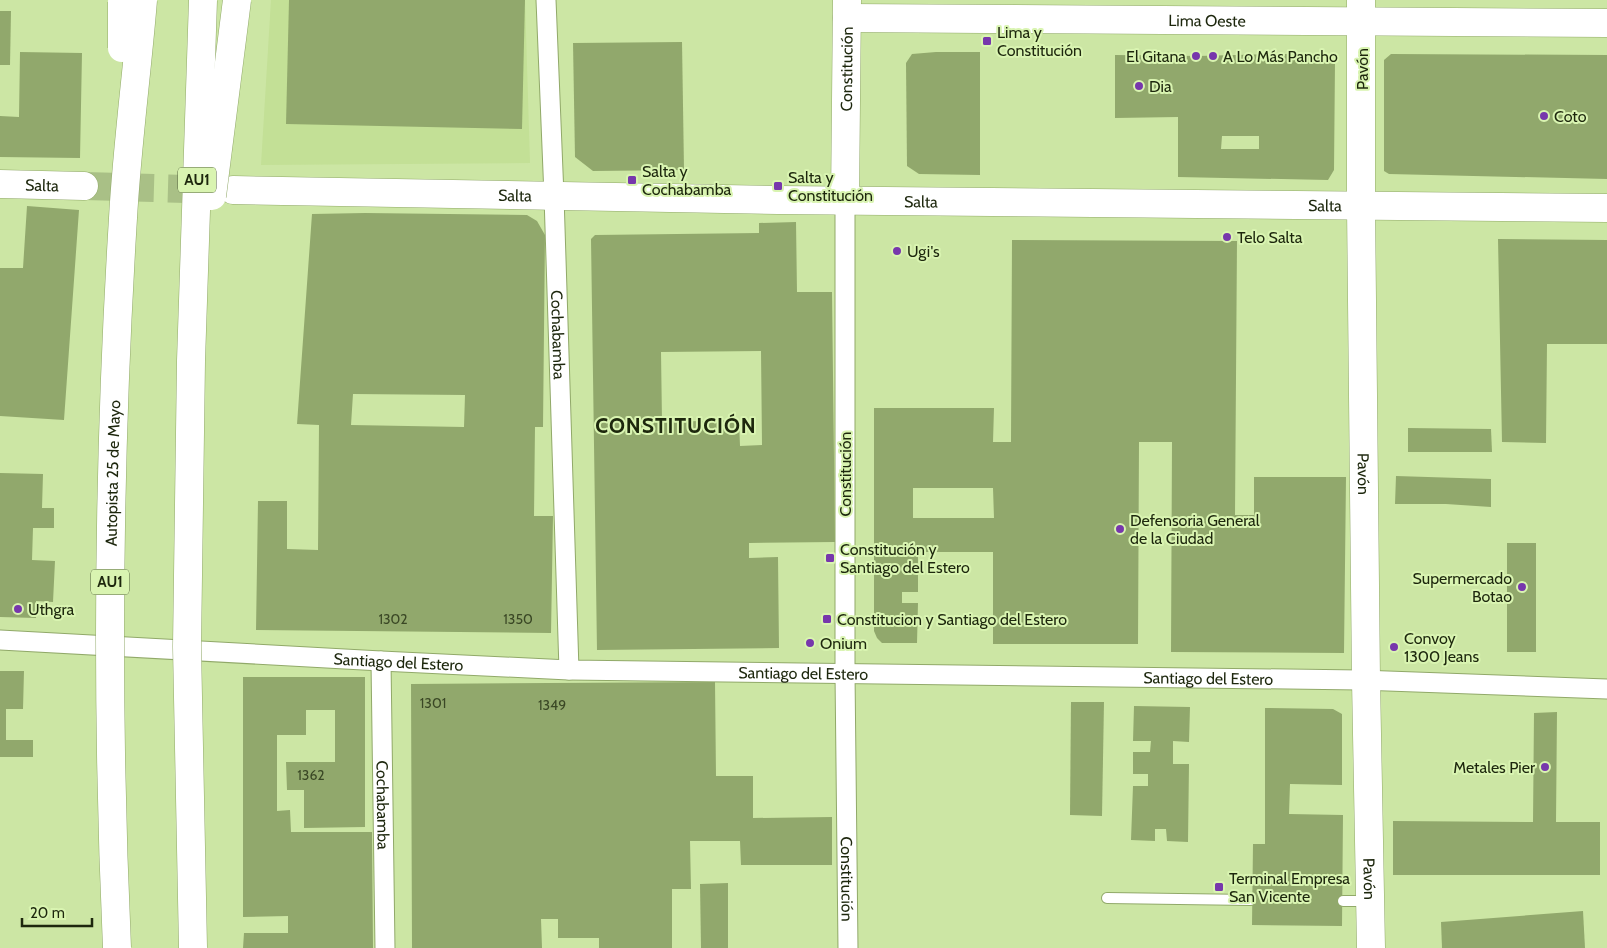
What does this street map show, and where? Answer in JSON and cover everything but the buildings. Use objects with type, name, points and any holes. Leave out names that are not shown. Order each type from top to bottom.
[{"type":"main road","name":"AU1","points":[[193,948],[187,647],[191,361],[203,0]]},
{"type":"main road","points":[[191,361],[237,0]]},
{"type":"main road","points":[[847,9],[884,0]]},
{"type":"main road","name":"Autopista 25 de Mayo","points":[[117,948],[110,536],[133,1]]},
{"type":"main road","name":"Lima Oeste","points":[[847,9],[1362,11],[1607,22]]},
{"type":"main road","name":"Constitución","points":[[845,200],[847,9]]},
{"type":"main road","name":"Pavón","points":[[1362,11],[1361,206],[1366,680],[1356,901],[1371,948]]},
{"type":"main road","name":"Salta","points":[[0,184],[84,186]]},
{"type":"main road","name":"Salta","points":[[233,190],[845,200],[1607,208]]},
{"type":"street","name":"Cochabamba","points":[[546,0],[569,670]]},
{"type":"street","name":"Constitución","points":[[845,200],[844,673],[848,948]]},
{"type":"street","name":"Santiago del Estero","points":[[0,640],[569,670],[1366,680],[1607,689]]},
{"type":"street","name":"Cochabamba","points":[[381,661],[386,948]]},
{"type":"lane","points":[[1107,898],[1251,900]]},
{"type":"shaded area","points":[[271,0],[525,0],[530,163],[261,165]]},
{"type":"tunnel","points":[[84,186],[219,190]]},
{"type":"place","name":"Lima y Constitución","points":[[987,41]]},
{"type":"place","name":"El Gitana","points":[[1196,56]]},
{"type":"place","name":"A Lo Más Pancho","points":[[1213,56]]},
{"type":"place","name":"Dia","points":[[1139,86]]},
{"type":"place","name":"Coto","points":[[1544,116]]},
{"type":"place","name":"Salta y Cochabamba","points":[[632,180]]},
{"type":"place","name":"Salta y Constitución","points":[[778,186]]},
{"type":"place","name":"Telo Salta","points":[[1227,237]]},
{"type":"place","name":"Ugi's","points":[[897,251]]},
{"type":"place","name":"Defensoria General de la Ciudad","points":[[1120,529]]},
{"type":"place","name":"Constitución y Santiago del Estero","points":[[830,558]]},
{"type":"place","name":"Supermercado Botao","points":[[1522,587]]},
{"type":"place","name":"Uthgra","points":[[18,609]]},
{"type":"place","name":"Constitucion y Santiago del Estero","points":[[827,619]]},
{"type":"place","name":"Onium","points":[[810,643]]},
{"type":"place","name":"Convoy 1300 Jeans","points":[[1394,647]]},
{"type":"place","name":"Metales Pier","points":[[1545,767]]},
{"type":"place","name":"Terminal Empresa San Vicente","points":[[1219,887]]},
{"type":"district","name":"CONSTITUCIÓN","points":[[676,425]]}]
